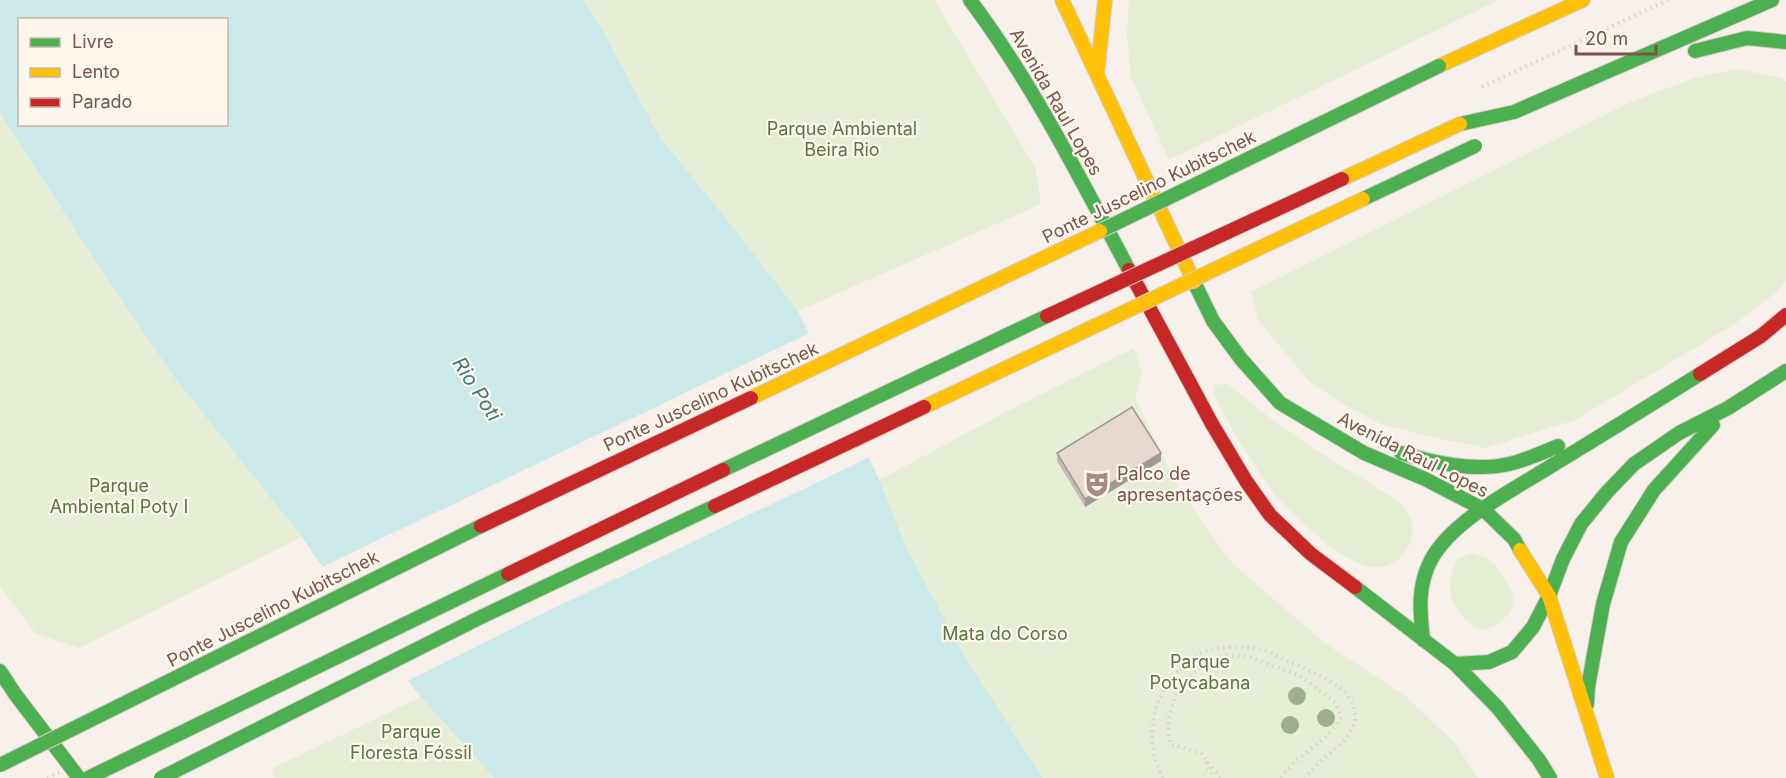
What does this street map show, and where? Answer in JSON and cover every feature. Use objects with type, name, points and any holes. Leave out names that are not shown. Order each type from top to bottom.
[{"type":"main road","name":"Avenida Raul Lopes","points":[[970,0],[995,33],[1043,110],[1212,424],[1246,481],[1270,515],[1311,554],[1455,664],[1498,708],[1539,760],[1550,778]]},
{"type":"main road","name":"Avenida Raul Lopes","points":[[1062,0],[1213,321],[1241,358],[1280,403],[1364,453],[1483,509],[1514,539],[1548,596],[1607,778]]},
{"type":"main road","points":[[1097,77],[1105,0]]},
{"type":"main road","points":[[1439,66],[1549,0]]},
{"type":"main road","points":[[1439,66],[1583,0]]},
{"type":"main road","points":[[88,778],[686,487],[1080,300],[1460,124],[1514,112],[1772,0]]},
{"type":"main road","points":[[1603,73],[1747,38],[1786,42]]},
{"type":"main road","name":"Ponte Juscelino Kubitschek","points":[[0,767],[452,540],[1038,261],[1439,66]]},
{"type":"main road","points":[[161,778],[482,617],[1483,139],[1514,112]]},
{"type":"main road","points":[[1423,640],[1420,602],[1424,575],[1437,548],[1458,529],[1483,509],[1761,336],[1786,315]]},
{"type":"main road","points":[[1455,664],[1489,662],[1512,652],[1533,627],[1581,524],[1634,464],[1679,433],[1728,408],[1786,371]]},
{"type":"main road","points":[[1586,714],[1597,636],[1621,542],[1654,490],[1728,408]]},
{"type":"main road","points":[[1314,423],[1424,460],[1467,466],[1506,465],[1630,419]]},
{"type":"main road","points":[[0,671],[79,778]]},
{"type":"main road","points":[[0,767],[3,777]]},
{"type":"path","points":[[1481,87],[1668,0]]},
{"type":"path","points":[[1163,778],[1153,752],[1151,737],[1159,696],[1184,665],[1206,651],[1227,647],[1261,649],[1325,679],[1347,693],[1355,718],[1352,732],[1312,768],[1305,778]]},
{"type":"path","points":[[1220,778],[1201,753],[1170,744],[1168,720],[1178,692],[1190,676],[1209,661],[1227,655],[1252,658],[1300,676],[1336,703],[1341,717],[1336,728],[1287,769],[1281,778]]},
{"type":"path","points":[[1201,753],[1213,778]]},
{"type":"green space","name":"Parque Ambiental Beira Rio","points":[[583,0],[934,0],[1035,167],[1041,204],[798,311],[659,136],[601,27]]},
{"type":"green space","points":[[1129,0],[1499,0],[1169,160],[1131,77],[1127,35]]},
{"type":"green space","points":[[1737,69],[1782,78],[1786,82],[1786,280],[1777,292],[1733,325],[1575,420],[1485,448],[1381,424],[1343,404],[1309,381],[1258,320],[1251,292],[1631,102],[1694,78]]},
{"type":"green space","name":"Parque Ambiental Poty I","points":[[0,113],[174,377],[302,537],[79,648],[36,634],[0,586]]},
{"type":"green space","name":"Parque Potycabana","points":[[1134,348],[1142,373],[1135,398],[1180,490],[1231,562],[1326,644],[1404,695],[1456,744],[1478,778],[1043,778],[965,657],[906,547],[879,480],[1008,411]]},
{"type":"green space","points":[[1228,384],[1270,418],[1313,448],[1398,501],[1409,514],[1413,530],[1407,549],[1400,557],[1383,567],[1355,562],[1326,543],[1284,505],[1251,460],[1213,393],[1215,385]]},
{"type":"green space","points":[[1471,553],[1495,565],[1513,596],[1510,612],[1506,617],[1497,625],[1486,629],[1481,629],[1465,619],[1455,605],[1450,591],[1457,559]]},
{"type":"green space","name":"Parque Floresta Fóssil","points":[[421,697],[494,778],[275,778],[271,769]]},
{"type":"water","name":"Rio Poti","points":[[0,0],[583,0],[601,27],[659,136],[798,311],[879,479],[906,547],[965,657],[1043,778],[494,778],[421,697],[353,611],[302,537],[174,377],[0,113]]},
{"type":"pier","points":[[812,332],[872,456],[405,682],[351,613],[320,568]]},
{"type":"building","name":"Palco de apresentações","points":[[1132,407],[1161,453],[1085,499],[1057,453]]},
{"type":"traffic: fast","points":[[970,0],[1035,98],[1129,270]]},
{"type":"traffic: fast","points":[[1460,124],[1514,112],[1772,0]]},
{"type":"traffic: fast","points":[[1695,51],[1747,38],[1786,42]]},
{"type":"traffic: fast","points":[[1100,231],[1439,66]]},
{"type":"traffic: fast","points":[[1363,199],[1475,146]]},
{"type":"traffic: fast","points":[[1194,282],[1213,321],[1241,359],[1280,403],[1364,453],[1425,479],[1483,509],[1514,539],[1520,550]]},
{"type":"traffic: fast","points":[[723,470],[1047,316]]},
{"type":"traffic: fast","points":[[1455,664],[1489,662],[1512,652],[1533,627],[1581,524],[1634,464],[1679,433],[1728,408],[1786,371]]},
{"type":"traffic: fast","points":[[1423,640],[1421,609],[1423,580],[1431,560],[1454,531],[1487,505],[1700,374]]},
{"type":"traffic: fast","points":[[1587,704],[1603,604],[1621,542],[1654,490],[1713,425]]},
{"type":"traffic: fast","points":[[1401,453],[1441,463],[1482,467],[1515,462],[1558,446]]},
{"type":"traffic: fast","points":[[161,778],[481,617],[715,506]]},
{"type":"traffic: fast","points":[[0,765],[481,526]]},
{"type":"traffic: fast","points":[[88,778],[508,574]]},
{"type":"traffic: fast","points":[[1355,587],[1455,664],[1498,708],[1539,760],[1550,778]]},
{"type":"traffic: fast","points":[[0,671],[79,778]]},
{"type":"traffic: slow","points":[[1062,0],[1194,282]]},
{"type":"traffic: slow","points":[[1097,75],[1105,0]]},
{"type":"traffic: slow","points":[[1439,66],[1583,0]]},
{"type":"traffic: slow","points":[[1342,179],[1460,124]]},
{"type":"traffic: slow","points":[[924,407],[1363,199]]},
{"type":"traffic: slow","points":[[751,398],[1100,231]]},
{"type":"traffic: slow","points":[[1520,550],[1549,596],[1607,778]]},
{"type":"traffic: jam","points":[[1047,316],[1342,179]]},
{"type":"traffic: jam","points":[[1129,270],[1212,424],[1246,481],[1270,515],[1311,554],[1355,587]]},
{"type":"traffic: jam","points":[[1700,374],[1761,336],[1786,315]]},
{"type":"traffic: jam","points":[[481,526],[751,398]]},
{"type":"traffic: jam","points":[[715,506],[924,407]]},
{"type":"traffic: jam","points":[[508,574],[723,470]]},
{"type":"place","name":"Palco de apresentações","points":[[1097,484]]},
{"type":"park label","name":"Mata do Corso","points":[[1005,634]]}]
